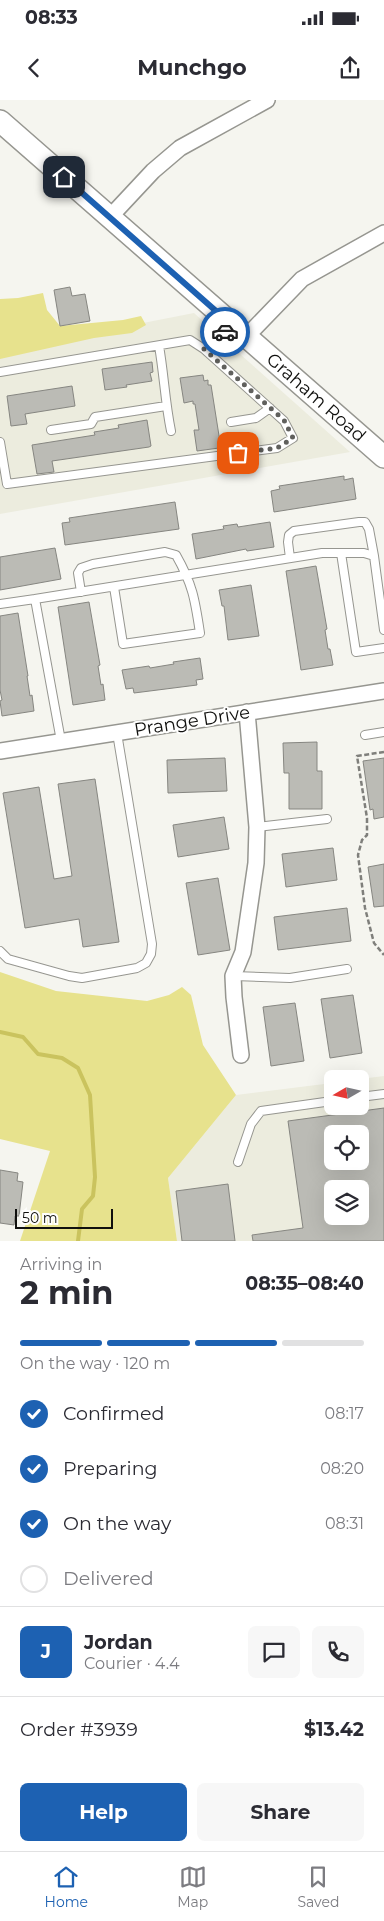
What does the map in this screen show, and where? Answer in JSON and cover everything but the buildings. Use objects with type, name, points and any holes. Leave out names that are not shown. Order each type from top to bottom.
[{"type":"main road","name":"Graham Road","points":[[0,121],[384,458]]},
{"type":"street","points":[[110,217],[153,170],[180,148],[267,100]]},
{"type":"street","points":[[240,331],[302,279],[384,233]]},
{"type":"street","name":"Prange Drive","points":[[0,751],[384,691]]},
{"type":"street","points":[[241,1055],[233,976],[243,952],[256,863],[257,826],[247,712]]},
{"type":"lane","points":[[204,349],[240,331]]},
{"type":"lane","points":[[0,372],[190,340],[204,349],[284,420],[293,438],[277,448],[8,484],[0,442]]},
{"type":"lane","points":[[159,346],[166,385],[166,406],[171,430]]},
{"type":"lane","points":[[51,430],[91,424],[95,417],[166,406]]},
{"type":"lane","points":[[231,422],[256,418],[270,408]]},
{"type":"lane","points":[[290,558],[289,535],[294,531],[365,522],[369,529],[374,556],[380,566],[384,630]]},
{"type":"lane","points":[[81,592],[78,573],[81,568],[93,564],[165,552],[176,555],[188,576],[195,596],[200,633],[123,644],[114,587]]},
{"type":"lane","points":[[0,604],[188,576],[322,553],[364,553],[374,556]]},
{"type":"lane","points":[[341,553],[356,652],[384,648]]},
{"type":"lane","points":[[35,599],[61,741]]},
{"type":"lane","points":[[365,735],[384,732]]},
{"type":"lane","points":[[0,951],[8,959],[82,978],[138,968],[146,962],[151,954],[152,944],[118,733]]},
{"type":"lane","points":[[257,826],[327,819]]},
{"type":"lane","points":[[233,976],[290,978],[347,969]]},
{"type":"lane","points":[[369,1096],[384,1094]]},
{"type":"lane","points":[[238,1162],[251,1124],[261,1111],[324,1102]]},
{"type":"path","points":[[384,752],[357,756],[367,818],[367,835],[362,840],[358,855],[364,908],[374,943],[384,955]]},
{"type":"shaded area","points":[[43,293],[47,310],[60,326],[123,320],[141,316],[146,325],[132,333],[94,338],[0,359],[0,299]]},
{"type":"shaded area","points":[[194,313],[350,452],[0,514],[0,351]]},
{"type":"shaded area","points":[[0,972],[56,991],[147,1001],[169,995],[182,987],[191,995],[203,1045],[236,1095],[168,1178],[177,1241],[20,1241],[50,1151],[0,1139]]},
{"type":"shaded area","points":[[384,1076],[384,1241],[177,1241],[168,1178],[236,1095],[324,1084],[324,1115],[369,1115],[369,1078]]},
{"type":"waterway","points":[[0,1032],[23,1037],[38,1054],[62,1058],[78,1068],[90,1095],[95,1177],[93,1196],[82,1209],[78,1241]]},
{"type":"way so far","points":[[225,332],[204,349],[284,420],[293,438],[277,448],[238,453]]},
{"type":"route","points":[[64,177],[233,326],[225,332]]}]
